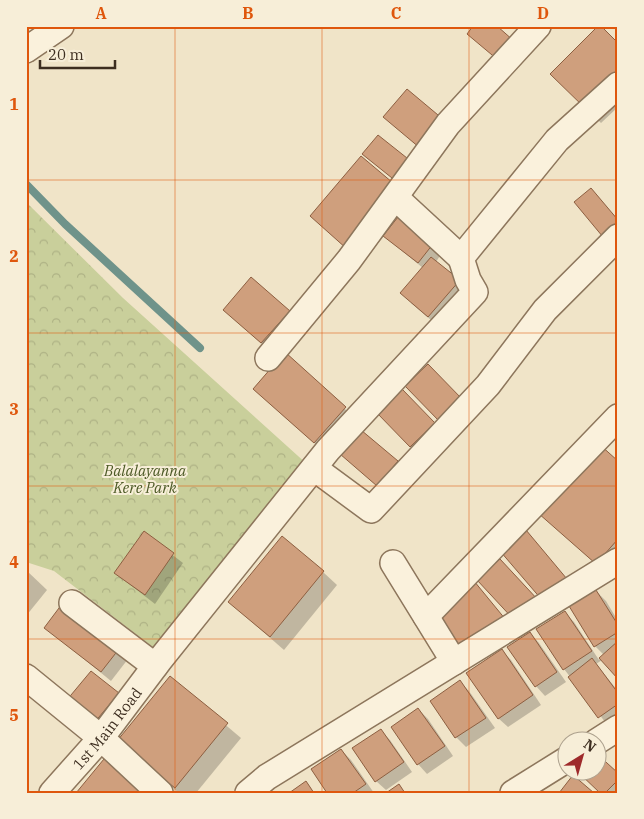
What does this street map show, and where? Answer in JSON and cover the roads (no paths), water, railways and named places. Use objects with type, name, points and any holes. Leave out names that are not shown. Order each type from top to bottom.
[{"type":"street","points":[[26,50],[61,26]]},
{"type":"street","points":[[268,358],[349,260],[396,198],[448,124],[538,26]]},
{"type":"street","points":[[396,198],[461,258],[557,140],[618,85]]},
{"type":"street","points":[[314,468],[371,510],[488,384],[545,310],[618,237]]},
{"type":"street","name":"1st Main Road","points":[[52,793],[101,738],[157,663],[328,450],[475,292],[468,280],[461,258]]},
{"type":"street","points":[[426,616],[613,430]]},
{"type":"street","points":[[248,793],[267,777],[618,561]]},
{"type":"street","points":[[393,563],[454,662]]},
{"type":"street","points":[[72,603],[157,663]]},
{"type":"street","points":[[26,677],[101,738],[160,793]]},
{"type":"street","points":[[512,793],[556,766]]},
{"type":"waterway","points":[[26,184],[65,224],[200,348]]},
{"type":"park label","name":"Balalayanna Kere Park","points":[[145,478]]}]
